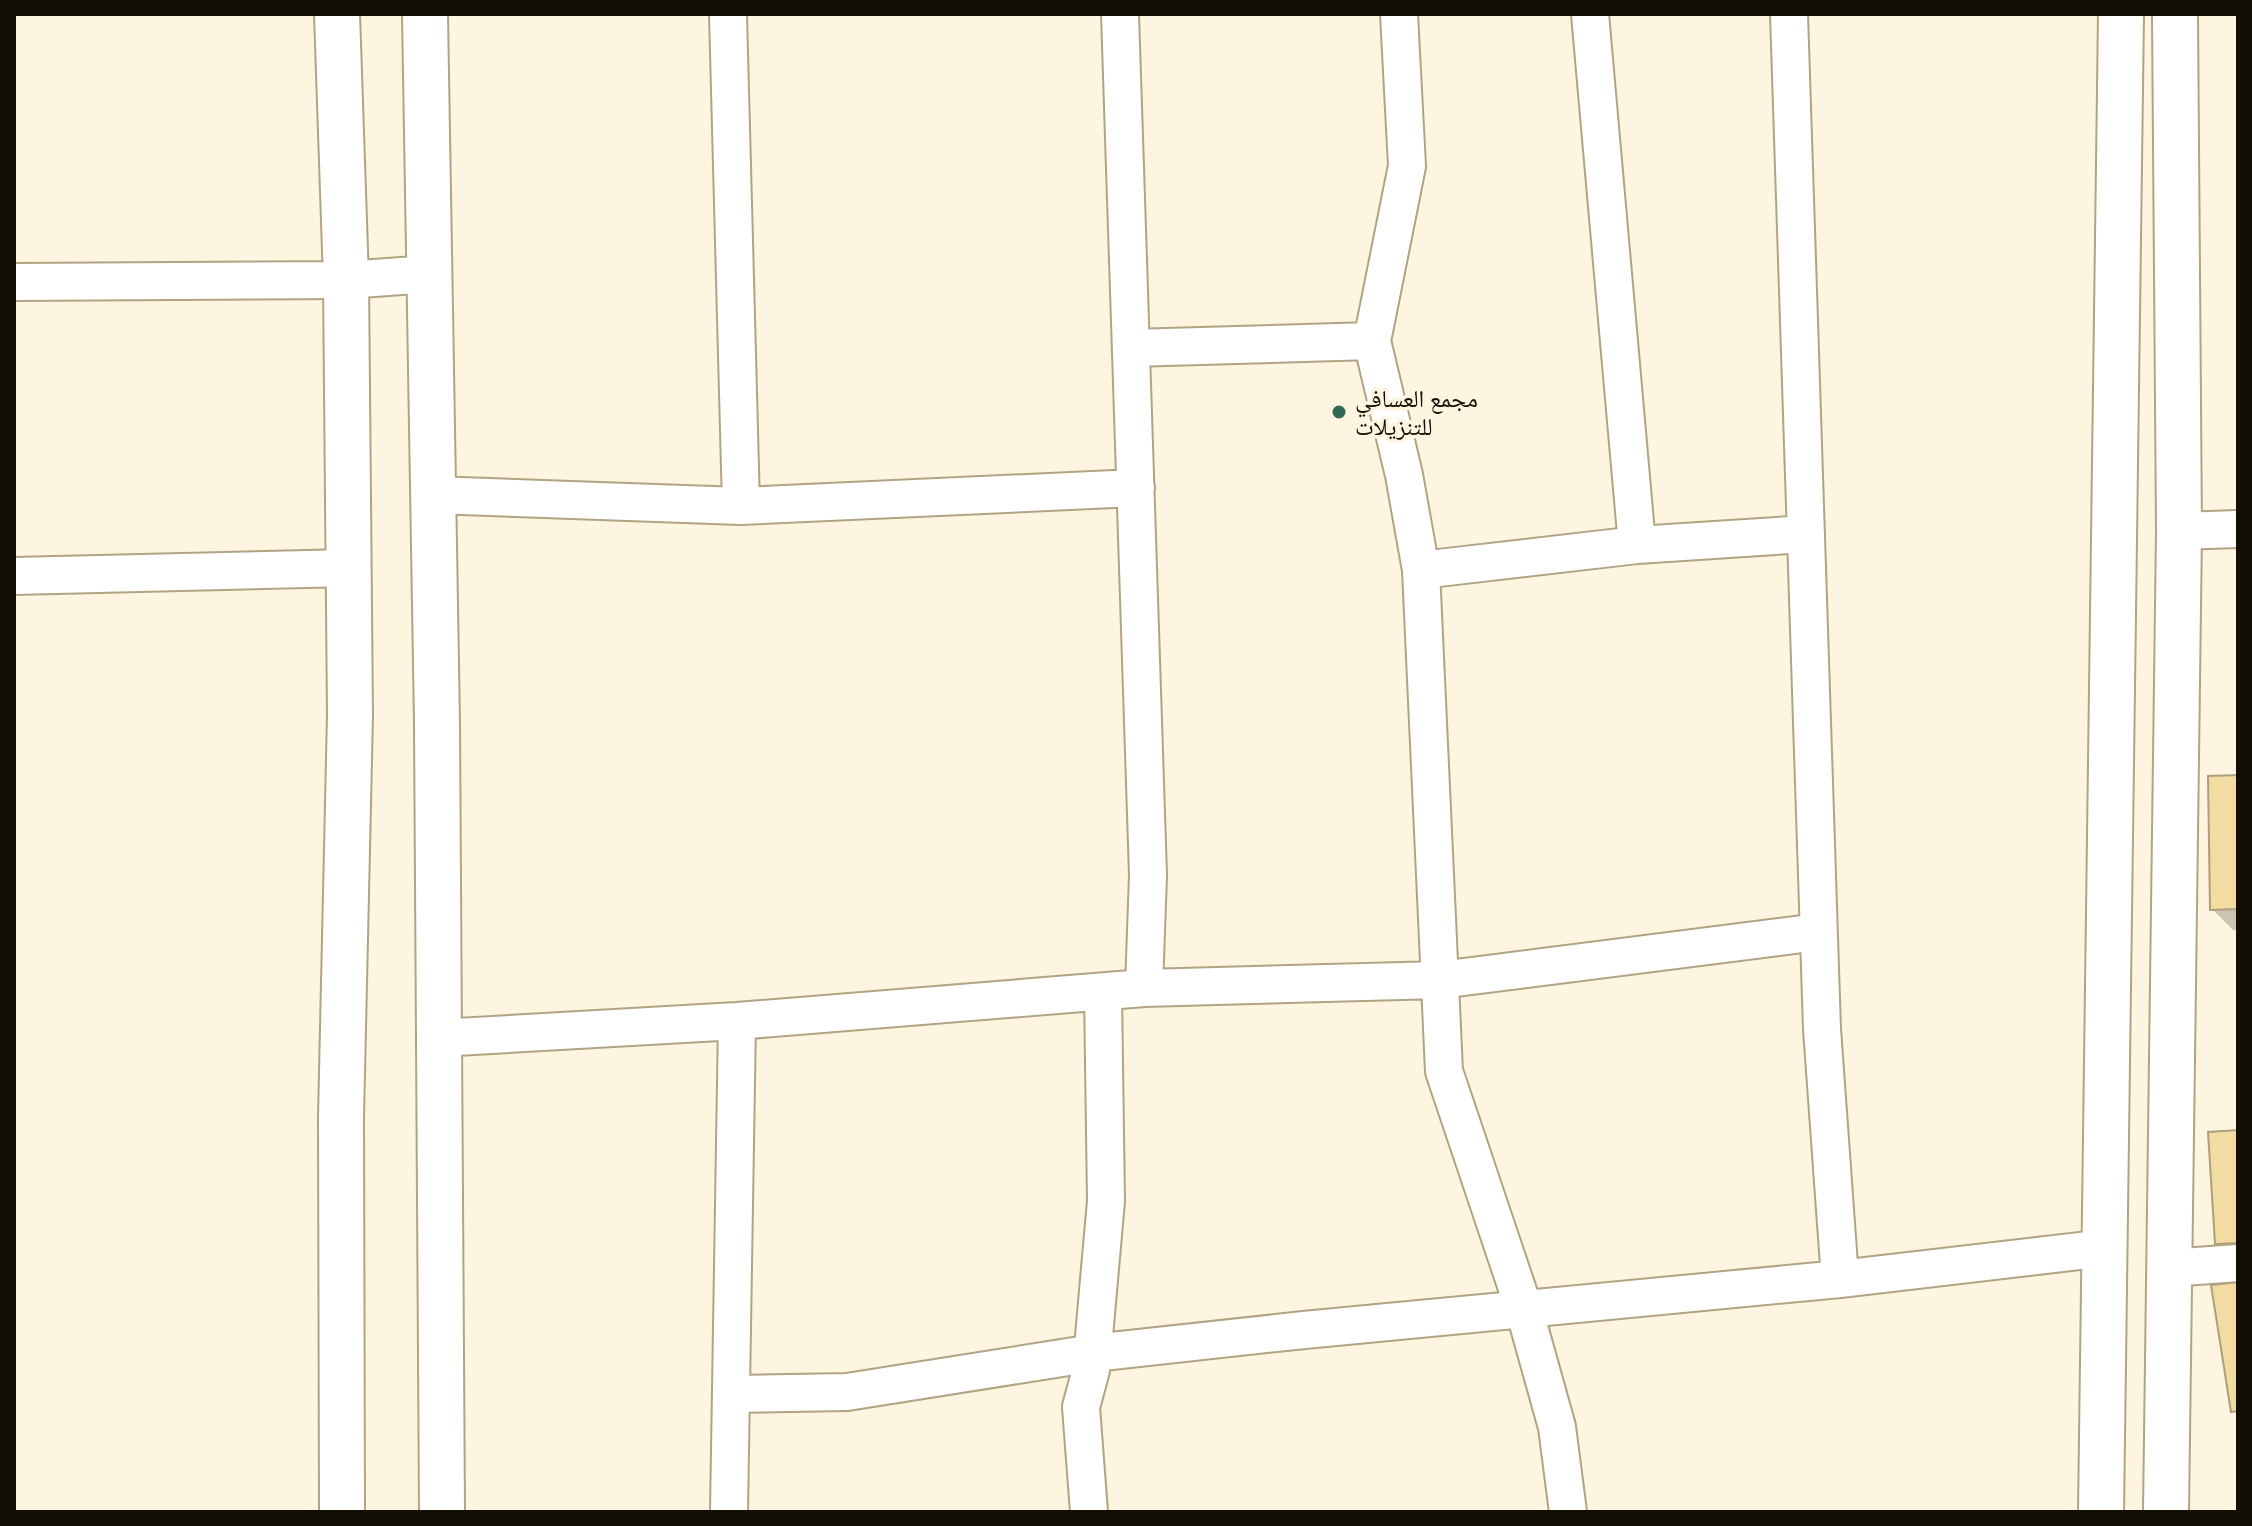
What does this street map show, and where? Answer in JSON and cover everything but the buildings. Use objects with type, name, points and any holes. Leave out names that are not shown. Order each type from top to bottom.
[{"type":"street","points":[[337,14],[346,280],[350,731],[341,1117],[342,1512]]},
{"type":"street","points":[[425,14],[434,495],[442,1512]]},
{"type":"street","points":[[728,14],[741,506]]},
{"type":"street","points":[[1120,14],[1148,875],[1144,988]]},
{"type":"street","points":[[1399,14],[1407,166],[1372,341],[1404,475],[1421,570],[1444,1071],[1524,1309],[1557,1427],[1568,1512]]},
{"type":"street","points":[[1590,14],[1637,545]]},
{"type":"street","points":[[1789,14],[1818,932],[1840,1279]]},
{"type":"street","points":[[2101,1512],[2121,14]]},
{"type":"street","points":[[2166,1512],[2179,531],[2175,14]]},
{"type":"street","points":[[14,282],[346,280],[430,274]]},
{"type":"street","points":[[1131,348],[1372,341]]},
{"type":"street","points":[[434,495],[741,506],[1136,488]]},
{"type":"street","points":[[2179,531],[2238,529]]},
{"type":"street","points":[[1421,570],[1637,545],[1806,534]]},
{"type":"street","points":[[14,576],[349,568]]},
{"type":"street","points":[[439,1038],[737,1021],[1144,988],[1440,980],[1818,932]]},
{"type":"street","points":[[1089,1512],[1081,1407],[1091,1370],[1106,1201],[1103,992]]},
{"type":"street","points":[[729,1512],[737,1021]]},
{"type":"street","points":[[731,1394],[847,1392],[1093,1353],[1840,1279],[2105,1248]]},
{"type":"street","points":[[2169,1268],[2238,1263]]},
{"type":"place","name":"مجمع العسافي للتنزيلات","points":[[1339,412]]}]
